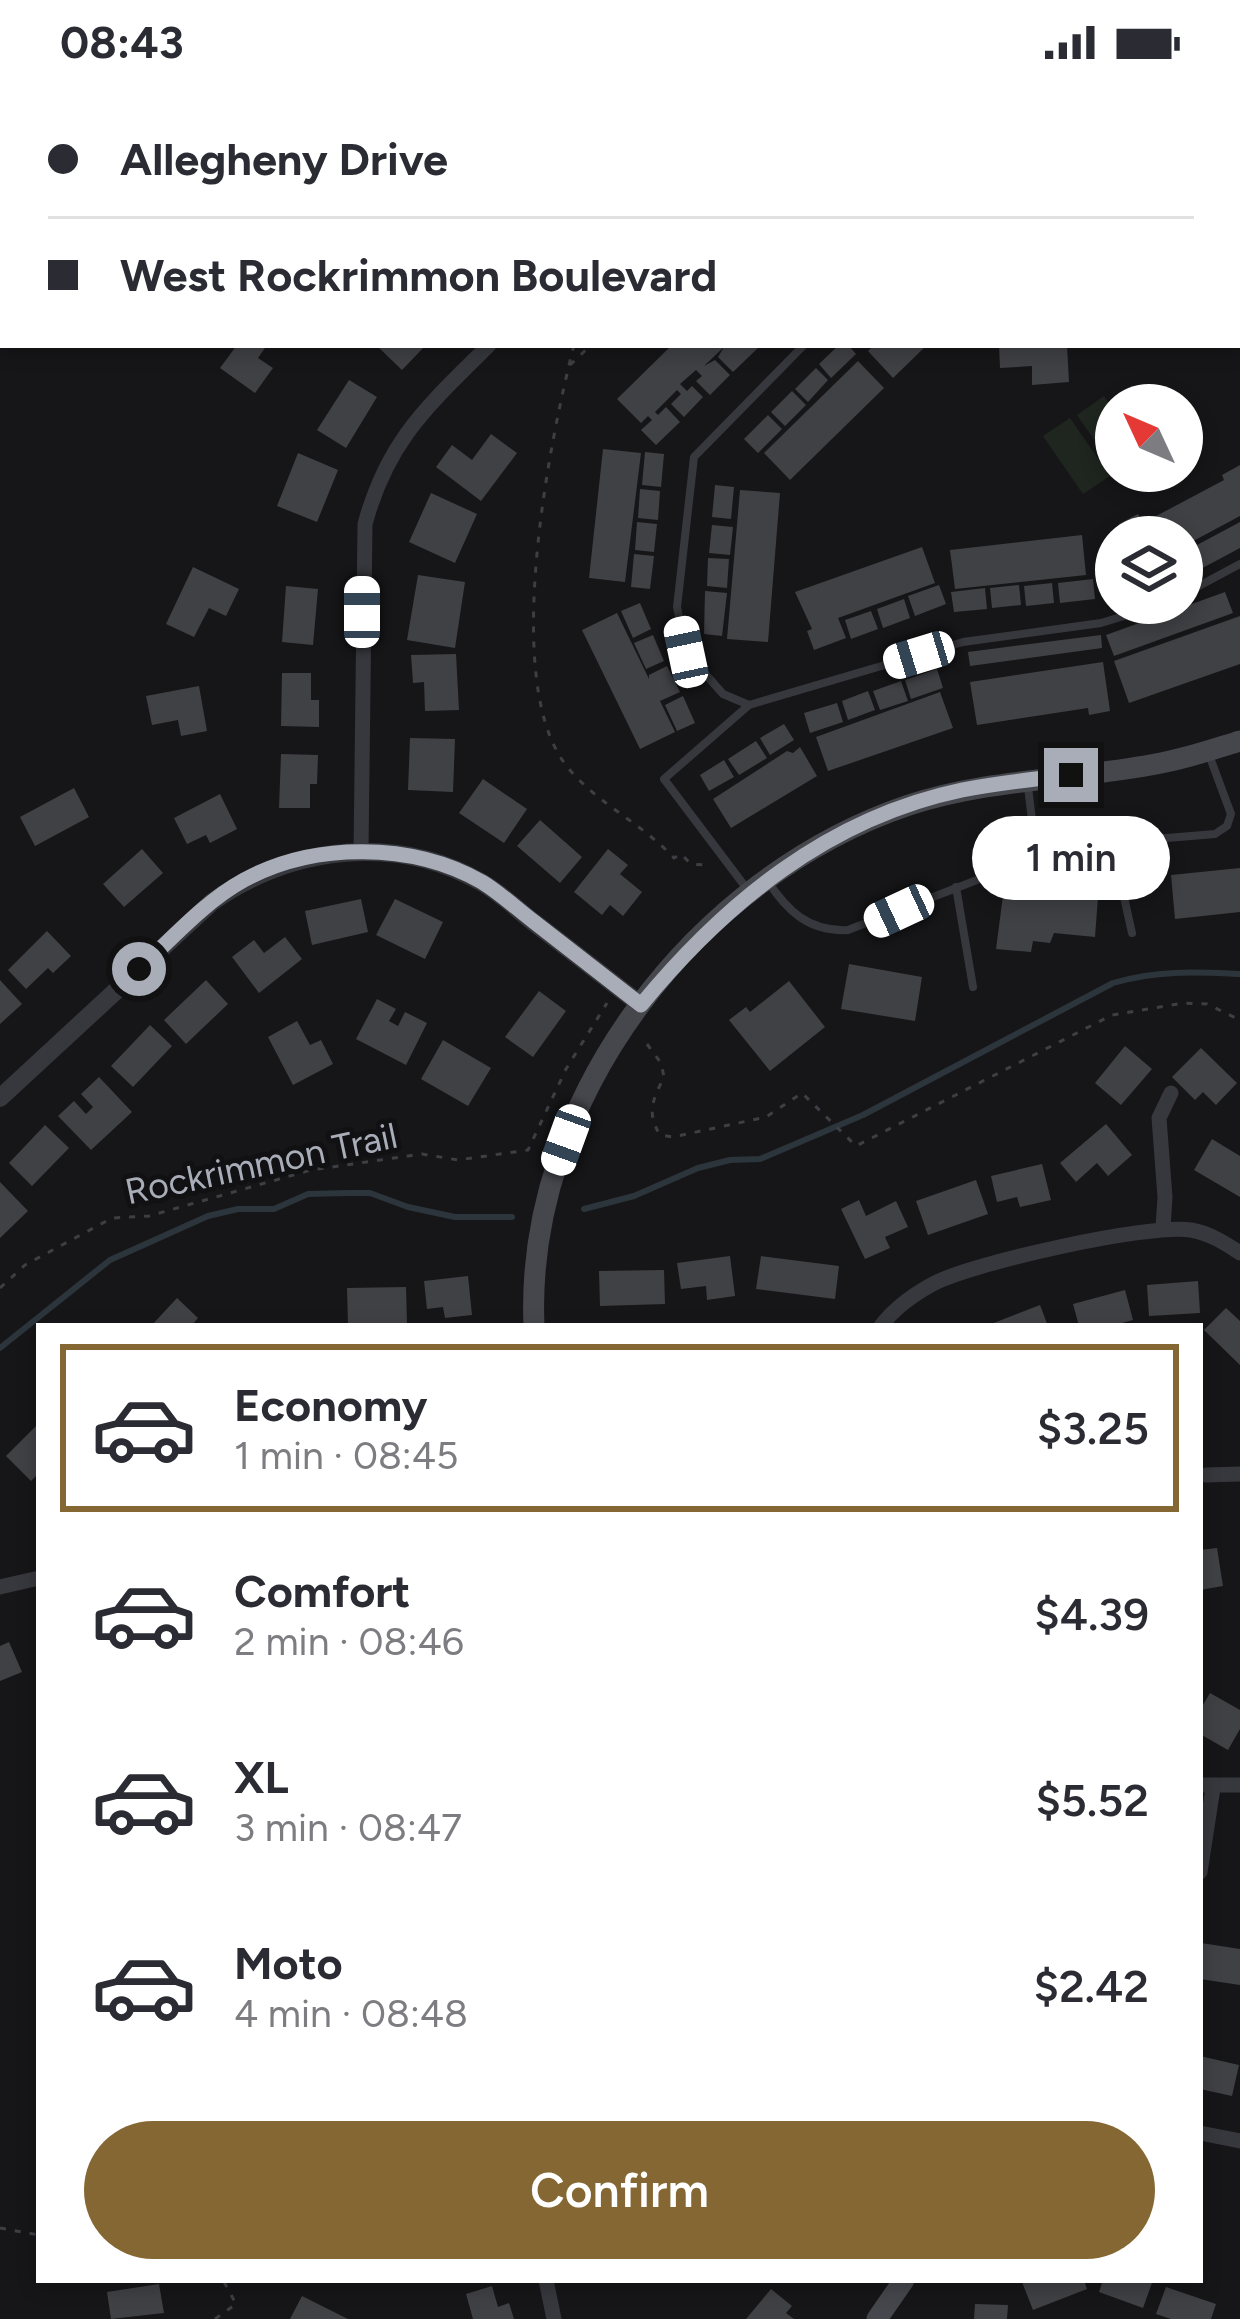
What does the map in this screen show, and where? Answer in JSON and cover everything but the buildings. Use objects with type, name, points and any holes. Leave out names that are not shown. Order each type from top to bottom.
[{"type":"main road","points":[[534,1323],[538,1245],[556,1165],[574,1115],[641,1005],[702,934],[758,886],[870,820],[958,791],[1162,764],[1240,741]]},
{"type":"main road","points":[[877,2319],[902,2283]]},
{"type":"street","points":[[361,852],[365,524],[396,446],[418,416],[486,348]]},
{"type":"street","points":[[0,1098],[212,902],[242,881],[318,856],[407,855],[483,883],[641,1005]]},
{"type":"street","points":[[1163,1228],[1159,1118],[1172,1093]]},
{"type":"street","points":[[884,1323],[908,1301],[958,1273],[1163,1228],[1193,1230],[1222,1240],[1240,1253]]},
{"type":"street","points":[[1205,1475],[1240,1474]]},
{"type":"street","points":[[0,1586],[36,1579]]},
{"type":"street","points":[[1203,1835],[1207,1786],[1240,1785]]},
{"type":"street","points":[[1203,2134],[1240,2141]]},
{"type":"street","points":[[547,2283],[554,2319]]},
{"type":"lane","points":[[749,705],[723,694],[686,652],[677,607],[694,458],[801,348]]},
{"type":"lane","points":[[1203,584],[1240,564]]},
{"type":"lane","points":[[1095,624],[963,642],[749,705],[664,779],[758,886],[796,916],[827,931],[868,926],[995,873],[1115,857],[1143,840],[1215,834],[1227,826],[1231,814],[1207,751]]},
{"type":"lane","points":[[1028,780],[1038,868]]},
{"type":"lane","points":[[1115,857],[1132,933]]},
{"type":"lane","points":[[956,887],[973,987]]},
{"type":"path","points":[[573,348],[539,511],[537,700],[549,735],[573,774],[657,839],[674,858],[680,854],[691,864],[704,865]]},
{"type":"path","points":[[568,366],[588,348]]},
{"type":"path","name":"Rockrimmon Trail","points":[[0,1288],[25,1264],[112,1218],[149,1216],[310,1170],[422,1154],[458,1160],[528,1150],[566,1069],[607,1003]]},
{"type":"path","points":[[646,1044],[664,1077],[650,1107],[660,1135],[673,1137],[766,1117],[802,1093],[856,1146],[1112,1015],[1183,1003],[1207,1004],[1240,1020]]},
{"type":"path","points":[[0,2228],[36,2234]]},
{"type":"path","points":[[215,2319],[236,2304],[225,2283]]},
{"type":"shaded area","points":[[1095,402],[1095,441],[1077,415]]},
{"type":"shaded area","points":[[1070,418],[1095,454],[1095,486],[1083,494],[1043,436]]},
{"type":"waterway","points":[[584,1209],[634,1196],[698,1168],[760,1159],[863,1115],[1113,983],[1160,974],[1240,974]]},
{"type":"waterway","points":[[0,1348],[110,1260],[208,1216],[238,1209],[274,1209],[308,1194],[370,1193],[455,1217],[512,1217]]},
{"type":"route","points":[[139,969],[242,881],[318,856],[407,855],[483,883],[641,1005],[727,910],[830,840],[870,820],[958,791],[1071,775]]}]
